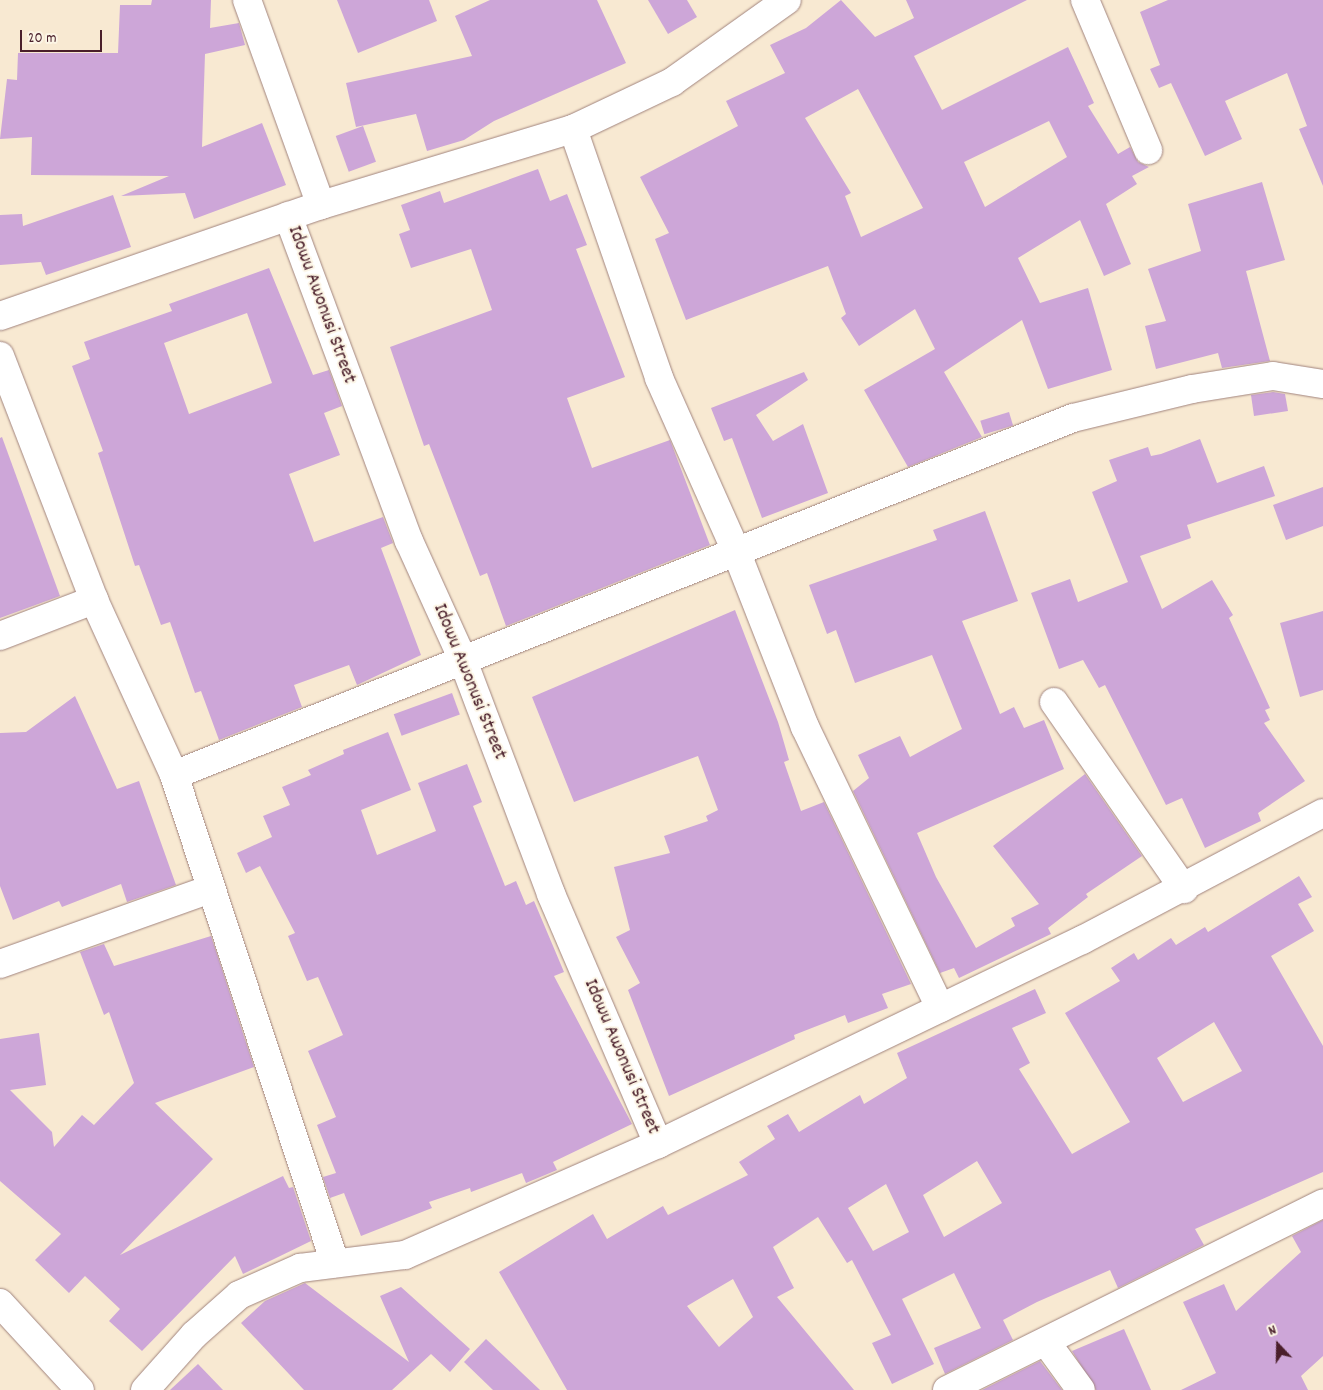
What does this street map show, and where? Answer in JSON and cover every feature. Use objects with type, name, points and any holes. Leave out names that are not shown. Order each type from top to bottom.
[{"type":"street","points":[[247,0],[321,205]]},
{"type":"street","points":[[0,316],[321,205],[573,129],[672,82],[787,0]]},
{"type":"street","points":[[1085,0],[1148,150]]},
{"type":"street","points":[[573,129],[658,378],[736,551],[806,727],[940,1008]]},
{"type":"street","name":"Idowu Awonusi Street","points":[[288,216],[409,541],[462,658],[551,894],[658,1144]]},
{"type":"street","points":[[0,356],[94,600],[174,775],[211,889],[252,1000],[335,1263]]},
{"type":"street","points":[[174,775],[462,658],[1073,418],[1192,389],[1274,376],[1323,384]]},
{"type":"street","points":[[0,636],[94,600]]},
{"type":"street","points":[[1054,702],[1184,889]]},
{"type":"street","points":[[145,1390],[194,1334],[239,1295],[300,1268],[405,1255],[658,1144],[1184,889],[1323,813]]},
{"type":"street","points":[[0,964],[211,889]]},
{"type":"street","points":[[947,1390],[1323,1202]]},
{"type":"street","points":[[0,1303],[80,1390]]},
{"type":"street","points":[[1046,1342],[1081,1390]]},
{"type":"building","points":[[152,0],[211,0],[210,28],[239,23],[245,45],[205,54],[202,147],[262,123],[286,185],[194,219],[185,193],[121,196],[169,176],[31,175],[32,137],[0,139],[7,79],[17,80],[18,53],[118,53],[120,5],[151,5]]},
{"type":"building","points":[[337,0],[429,0],[437,21],[358,53]]},
{"type":"building","points":[[490,0],[597,0],[626,63],[494,121],[464,140],[427,151],[416,114],[356,127],[346,83],[472,56],[455,16]]},
{"type":"building","points":[[648,0],[687,0],[697,17],[668,34]]},
{"type":"building","points":[[841,0],[875,37],[914,18],[906,0],[1027,0],[914,56],[942,110],[1068,47],[1094,103],[1088,106],[1118,154],[1130,147],[1138,162],[1149,167],[1132,176],[1137,184],[1106,204],[1131,264],[1104,276],[1080,220],[1018,258],[1040,303],[1088,288],[1112,370],[1048,389],[1022,320],[944,372],[982,437],[908,467],[864,390],[935,349],[915,309],[859,346],[841,318],[846,314],[828,266],[686,320],[655,239],[669,233],[640,177],[738,126],[726,101],[785,73],[770,45],[806,28]],"holes":[[[858,89],[923,208],[861,237],[845,196],[851,193],[805,118]],[[1049,121],[1067,157],[985,207],[964,162]]]},
{"type":"building","points":[[1168,0],[1323,0],[1323,186],[1299,129],[1307,126],[1287,73],[1225,101],[1242,139],[1205,156],[1171,83],[1159,88],[1150,69],[1160,65],[1140,12]]},
{"type":"building","points":[[363,126],[376,162],[349,172],[336,136]]},
{"type":"building","points":[[538,169],[550,201],[567,194],[587,245],[576,249],[625,377],[567,398],[592,468],[670,440],[710,545],[506,626],[487,573],[480,576],[429,444],[424,446],[390,347],[492,310],[471,249],[411,268],[399,234],[410,230],[401,205],[440,191],[444,203]]},
{"type":"building","points":[[1262,182],[1285,260],[1246,271],[1270,361],[1222,368],[1218,353],[1156,369],[1145,326],[1166,321],[1148,269],[1201,251],[1188,204]]},
{"type":"building","points":[[113,195],[131,247],[46,275],[41,262],[0,265],[0,215],[22,214],[23,226]]},
{"type":"building","points":[[269,268],[313,375],[329,370],[342,406],[324,413],[340,455],[289,474],[314,542],[383,517],[393,543],[381,548],[421,655],[357,685],[349,665],[294,685],[302,707],[219,740],[201,691],[195,693],[170,622],[161,625],[139,565],[135,566],[98,453],[103,451],[72,366],[90,359],[84,342],[172,311],[169,304]],"holes":[[[247,313],[272,383],[189,414],[164,343]]]},
{"type":"building","points":[[804,372],[808,380],[756,415],[773,441],[803,424],[828,493],[762,518],[732,438],[724,441],[711,408]]},
{"type":"building","points":[[1273,392],[1285,394],[1288,411],[1254,416],[1251,395]]},
{"type":"building","points":[[1009,412],[1013,425],[984,434],[980,421]]},
{"type":"building","points":[[2,437],[60,596],[0,618],[0,438]]},
{"type":"building","points":[[1200,439],[1217,483],[1264,466],[1275,496],[1187,525],[1191,538],[1140,556],[1162,609],[1212,580],[1233,615],[1229,618],[1270,708],[1265,710],[1270,720],[1264,723],[1305,781],[1258,813],[1261,821],[1205,848],[1182,798],[1166,805],[1105,685],[1099,688],[1083,660],[1059,669],[1031,593],[1070,579],[1078,602],[1128,582],[1092,492],[1117,481],[1109,460],[1148,447],[1151,456],[1161,454]]},
{"type":"building","points":[[1323,487],[1323,526],[1286,540],[1273,505]]},
{"type":"building","points":[[985,511],[1018,601],[962,621],[1000,714],[1014,707],[1024,728],[1044,720],[1064,769],[917,833],[936,877],[976,948],[1015,926],[1011,918],[1039,904],[993,846],[1085,774],[1142,856],[1086,894],[1088,897],[1048,928],[1051,934],[959,978],[954,968],[940,973],[853,791],[869,778],[858,755],[900,736],[910,757],[962,729],[932,655],[855,683],[836,630],[827,634],[809,585],[937,540],[933,530]]},
{"type":"building","points":[[735,610],[778,722],[789,760],[784,762],[801,811],[824,802],[911,984],[882,994],[888,1008],[848,1023],[845,1015],[794,1035],[795,1039],[669,1096],[628,990],[640,983],[616,937],[630,930],[614,867],[670,853],[664,836],[708,821],[706,816],[718,810],[698,756],[574,802],[532,697]]},
{"type":"building","points":[[1323,611],[1323,690],[1300,697],[1280,623]]},
{"type":"building","points":[[452,693],[460,715],[402,736],[394,714]]},
{"type":"building","points":[[75,696],[117,789],[139,781],[176,885],[127,902],[121,884],[62,907],[59,901],[13,920],[0,886],[0,733],[26,732]]},
{"type":"building","points":[[388,732],[411,790],[361,810],[377,855],[436,831],[418,783],[467,764],[482,802],[473,806],[505,886],[516,881],[526,905],[534,901],[564,972],[554,976],[632,1124],[553,1162],[557,1170],[526,1183],[522,1173],[471,1192],[470,1188],[429,1202],[432,1208],[361,1236],[344,1193],[330,1198],[323,1177],[336,1173],[317,1125],[336,1117],[308,1051],[343,1035],[318,977],[307,981],[288,936],[295,933],[260,866],[246,873],[237,853],[272,837],[263,816],[290,805],[282,787],[311,775],[308,770],[344,754],[343,750]]},
{"type":"building","points":[[1299,876],[1312,897],[1298,904],[1314,931],[1271,956],[1323,1046],[1323,1172],[1195,1229],[1204,1245],[1118,1288],[1110,1270],[1037,1302],[1003,1320],[1013,1340],[945,1374],[934,1348],[981,1328],[954,1273],[902,1299],[934,1364],[892,1384],[872,1343],[891,1335],[852,1260],[847,1263],[818,1217],[773,1247],[794,1288],[777,1297],[854,1390],[567,1390],[499,1272],[593,1214],[607,1239],[663,1206],[668,1215],[748,1175],[739,1162],[775,1139],[767,1126],[788,1114],[799,1132],[860,1095],[864,1104],[907,1078],[897,1053],[1035,989],[1046,1013],[1012,1028],[1030,1063],[1019,1069],[1072,1154],[1130,1122],[1065,1013],[1120,981],[1111,968],[1134,953],[1138,960],[1171,938],[1176,945],[1205,927],[1208,932]],"holes":[[[1214,1022],[1242,1071],[1183,1102],[1157,1058]],[[977,1161],[1002,1203],[944,1237],[923,1195]],[[886,1184],[909,1232],[873,1251],[848,1208]],[[733,1279],[753,1317],[719,1347],[687,1306]]]},
{"type":"building","points":[[211,936],[254,1067],[155,1103],[213,1159],[120,1255],[283,1176],[289,1188],[293,1187],[311,1241],[243,1274],[235,1256],[142,1351],[109,1321],[120,1309],[85,1276],[69,1293],[35,1260],[61,1234],[0,1181],[0,1039],[39,1033],[46,1085],[10,1090],[52,1132],[54,1147],[82,1115],[94,1125],[134,1083],[109,1012],[104,1015],[80,952],[104,944],[114,966]]},
{"type":"building","points":[[1323,1220],[1323,1356],[1301,1376],[1308,1390],[1181,1390],[1216,1373],[1183,1302],[1224,1284],[1236,1311],[1301,1252],[1292,1236]]},
{"type":"building","points":[[305,1283],[409,1362],[380,1296],[401,1287],[470,1349],[450,1372],[431,1354],[392,1390],[304,1390],[241,1323],[265,1301]]},
{"type":"building","points":[[1124,1329],[1151,1390],[1096,1390],[1072,1351]]},
{"type":"building","points":[[486,1339],[540,1390],[493,1390],[464,1362]]},
{"type":"building","points":[[1040,1361],[1062,1390],[982,1390]]},
{"type":"building","points":[[198,1364],[223,1390],[170,1390]]}]
